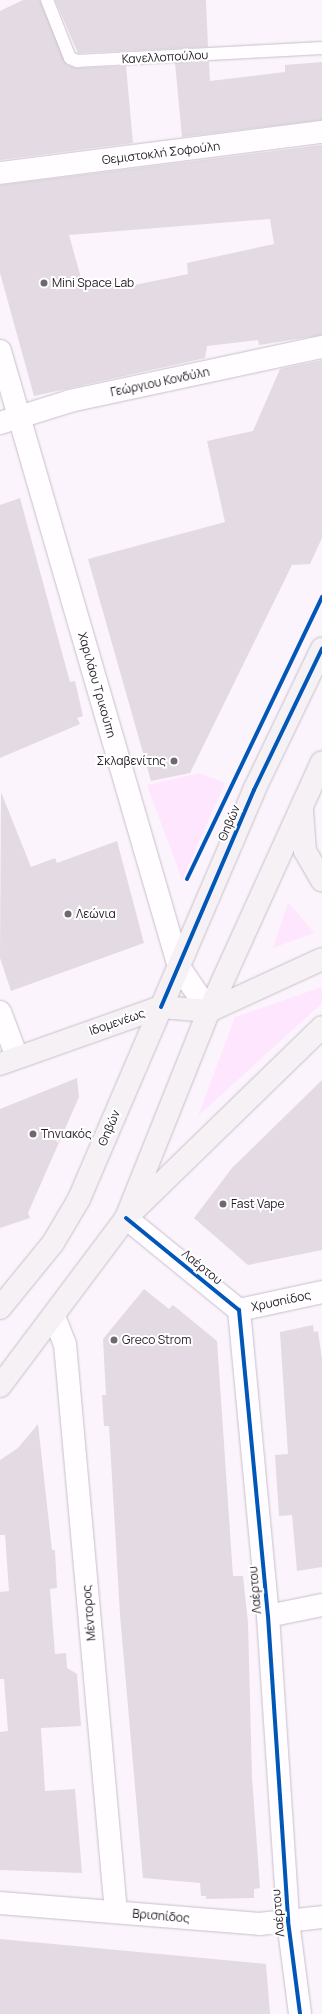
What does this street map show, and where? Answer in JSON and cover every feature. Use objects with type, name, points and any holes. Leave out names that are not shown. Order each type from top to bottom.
[{"type":"main road","name":"Θηβών","points":[[0,1308],[53,1243],[79,1199],[254,790],[322,648]]},
{"type":"main road","points":[[126,1218],[210,1011],[322,762]]},
{"type":"main road","points":[[302,808],[305,851],[322,880]]},
{"type":"main road","name":"Ιδομενέως","points":[[8,1060],[161,1007],[210,1011],[322,959]]},
{"type":"main road","points":[[0,1386],[126,1218],[322,1027]]},
{"type":"street","name":"Θεμιστοκλή Σοφούλη","points":[[0,173],[322,132]]},
{"type":"street","name":"Γεώργιου Κονδύλη","points":[[9,419],[70,401],[322,348]]},
{"type":"street","name":"Χαριλάου Τρικούπη","points":[[0,351],[9,419],[179,967],[210,1011]]},
{"type":"street","points":[[0,1012],[8,1060]]},
{"type":"street","name":"Λαέρτου","points":[[126,1218],[239,1310],[268,1616],[288,1921],[300,2014]]},
{"type":"street","name":"Χρυσηίδος","points":[[239,1310],[322,1292]]},
{"type":"street","name":"Μέντορος","points":[[54,1316],[65,1344],[116,1912]]},
{"type":"street","points":[[268,1616],[322,1605]]},
{"type":"street","name":"Βρισηίδος","points":[[0,1903],[259,1924],[322,1917]]},
{"type":"lane","name":"Κανελλοπούλου","points":[[47,0],[70,58],[77,61],[322,48]]},
{"type":"shaded area","points":[[200,773],[225,783],[182,880],[147,785]]},
{"type":"shaded area","points":[[288,902],[314,933],[273,948]]},
{"type":"shaded area","points":[[322,987],[322,1003],[198,1116],[235,1017]]},
{"type":"building","points":[[23,0],[40,0],[67,65],[77,68],[126,66],[133,143],[0,160],[0,11]]},
{"type":"building","points":[[55,0],[206,0],[208,47],[78,53]]},
{"type":"building","points":[[209,62],[210,81],[285,72],[285,65],[322,62],[322,120],[182,137],[175,63]]},
{"type":"building","points":[[322,145],[322,335],[259,345],[258,340],[207,346],[205,358],[34,396],[0,273],[0,185]],"holes":[[[270,219],[274,244],[187,263],[188,274],[115,289],[113,279],[83,285],[69,235]]]},
{"type":"building","points":[[322,360],[322,538],[310,564],[292,565],[190,773],[151,781],[88,559],[225,522],[207,441],[253,431],[280,369]]},
{"type":"building","points":[[20,498],[70,682],[75,681],[83,716],[77,718],[80,724],[0,758],[0,505]]},
{"type":"building","name":"Λεώνια","points":[[1,792],[31,867],[55,858],[57,863],[117,841],[144,943],[11,991],[0,958]]},
{"type":"building","name":"Τηνιακός","points":[[77,1078],[79,1097],[28,1213],[30,1218],[0,1228],[0,1109]]},
{"type":"building","points":[[322,1080],[322,1250],[248,1265],[194,1218],[232,1168]]},
{"type":"building","points":[[144,1289],[169,1309],[173,1305],[217,1341],[233,1576],[243,1576],[248,1623],[252,1777],[260,1888],[254,1889],[254,1898],[206,1899],[206,1896],[201,1896],[200,1883],[143,1878],[120,1615],[109,1426],[104,1426],[102,1395],[106,1395],[103,1339]]},
{"type":"building","points":[[313,1325],[314,1332],[318,1331],[322,1359],[322,1567],[297,1571],[292,1515],[279,1516],[275,1455],[288,1454],[280,1332]]},
{"type":"building","points":[[38,1424],[52,1550],[55,1550],[57,1588],[50,1589],[55,1654],[66,1653],[67,1668],[77,1674],[81,1726],[41,1728],[45,1791],[75,1789],[82,1873],[0,1870],[0,1732],[8,1731],[4,1679],[0,1679],[0,1592],[9,1591],[5,1535],[0,1535],[0,1460],[18,1448]]},
{"type":"building","points":[[0,1939],[266,1964],[270,2014],[0,2014]]},
{"type":"cycle path","points":[[187,879],[322,597]]},
{"type":"cycle path","points":[[161,1007],[254,790],[322,649]]},
{"type":"cycle path","points":[[126,1218],[239,1310],[268,1616],[288,1921],[300,2014]]},
{"type":"place","name":"Mini Space Lab","points":[[44,283]]},
{"type":"place","name":"Σκλαβενίτης","points":[[174,761]]},
{"type":"place","name":"Λεώνια","points":[[68,914]]},
{"type":"place","name":"Τηνιακός","points":[[33,1134]]},
{"type":"place","name":"Fast Vape","points":[[223,1204]]},
{"type":"place","name":"Greco Strom","points":[[114,1340]]}]
